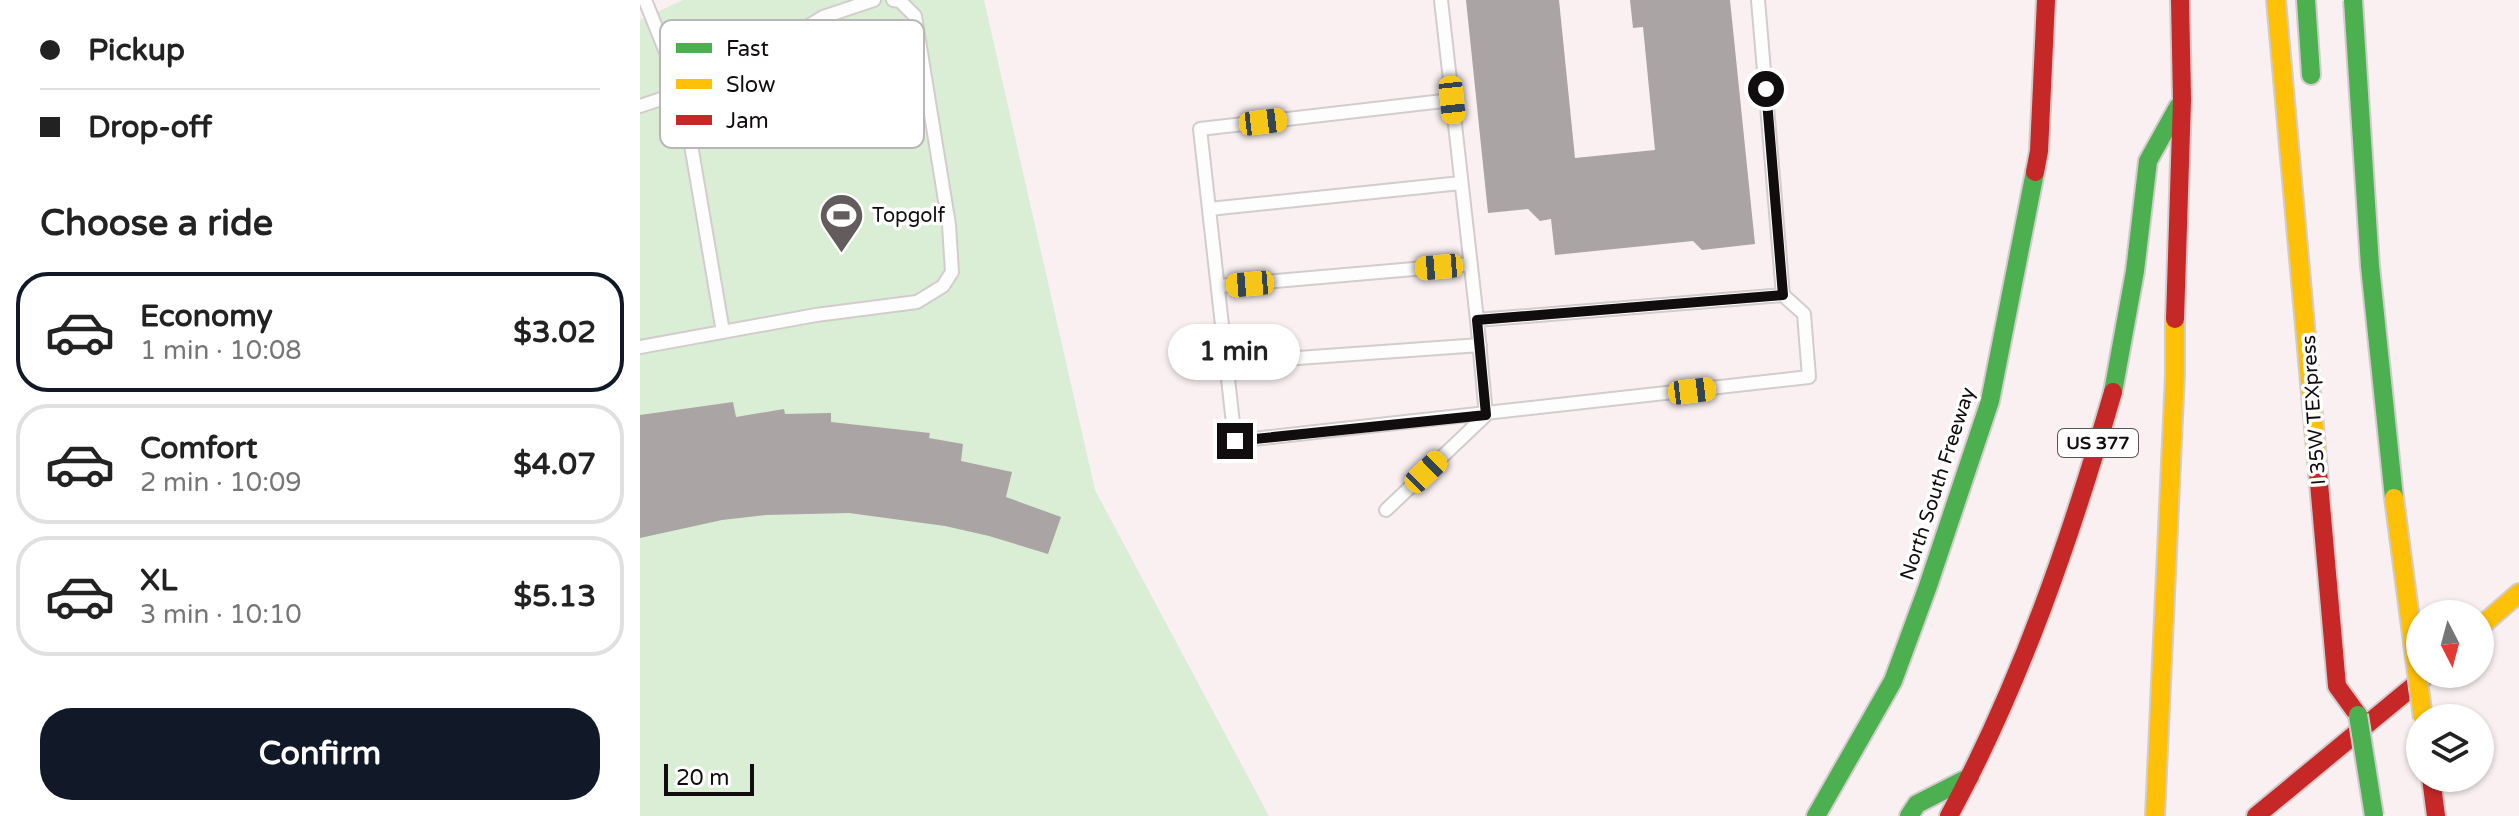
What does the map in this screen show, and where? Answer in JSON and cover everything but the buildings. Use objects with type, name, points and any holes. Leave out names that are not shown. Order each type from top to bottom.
[{"type":"main road","name":"North South Freeway","points":[[1816,816],[1893,681],[1990,401],[2039,151],[2046,0]]},
{"type":"main road","points":[[2155,816],[2175,374],[2182,99],[2180,0]]},
{"type":"main road","points":[[2276,0],[2337,686],[2358,715]]},
{"type":"main road","points":[[2306,0],[2313,95]]},
{"type":"main road","points":[[2353,0],[2370,266],[2392,483],[2421,704]]},
{"type":"main road","name":"US 377","points":[[1970,777],[2025,651],[2075,516],[2100,437],[2116,381],[2126,327],[2148,161],[2182,99]]},
{"type":"main road","points":[[2494,615],[2519,593]]},
{"type":"main road","points":[[2356,683],[2374,816]]},
{"type":"main road","points":[[2256,816],[2411,688]]},
{"type":"main road","points":[[1909,816],[1917,804],[1970,777]]},
{"type":"main road","points":[[1949,816],[1970,777]]},
{"type":"main road","points":[[2433,792],[2436,816]]},
{"type":"lane","points":[[645,0],[660,37]]},
{"type":"lane","points":[[818,20],[874,0]]},
{"type":"lane","points":[[893,0],[900,1],[916,20]]},
{"type":"lane","points":[[1441,0],[1486,415]]},
{"type":"lane","points":[[1452,100],[1200,129],[1235,441],[1809,377],[1804,314],[1783,295],[1758,0]]},
{"type":"lane","points":[[640,347],[816,315],[917,302],[943,286],[952,272],[949,225],[924,71]]},
{"type":"lane","points":[[640,106],[660,99]]},
{"type":"lane","points":[[692,148],[723,332]]},
{"type":"lane","points":[[1209,209],[1461,183]]},
{"type":"lane","points":[[1219,286],[1471,264]]},
{"type":"lane","points":[[1477,320],[1783,295]]},
{"type":"lane","points":[[1228,363],[1480,345]]},
{"type":"lane","points":[[1386,510],[1486,415]]},
{"type":"green space","name":"Topgolf","points":[[683,0],[984,0],[1095,490],[1269,816],[640,816],[640,20]]},
{"type":"traffic: fast","points":[[2306,0],[2311,75]]},
{"type":"traffic: fast","points":[[2353,0],[2370,266],[2394,498]]},
{"type":"traffic: fast","points":[[2113,392],[2135,271],[2148,161],[2178,107]]},
{"type":"traffic: fast","points":[[1816,816],[1893,681],[1928,586],[1990,401],[2035,172]]},
{"type":"traffic: fast","points":[[2358,715],[2374,816]]},
{"type":"traffic: fast","points":[[1909,816],[1917,804],[1970,777]]},
{"type":"traffic: slow","points":[[2276,0],[2318,472]]},
{"type":"traffic: slow","points":[[2155,816],[2175,319]]},
{"type":"traffic: slow","points":[[2394,498],[2421,704]]},
{"type":"traffic: slow","points":[[2494,615],[2519,593]]},
{"type":"traffic: jam","points":[[2035,172],[2039,151],[2046,0]]},
{"type":"traffic: jam","points":[[2175,319],[2182,99],[2180,0]]},
{"type":"traffic: jam","points":[[1949,816],[1999,714],[2042,608],[2080,501],[2113,392]]},
{"type":"traffic: jam","points":[[2318,472],[2337,686],[2358,715]]},
{"type":"traffic: jam","points":[[2256,816],[2411,688]]},
{"type":"traffic: jam","points":[[2433,792],[2436,816]]},
{"type":"place","name":"Topgolf","points":[[841,255]]},
{"type":"route","points":[[1235,441],[1486,415],[1477,320],[1783,295],[1766,89]]}]
